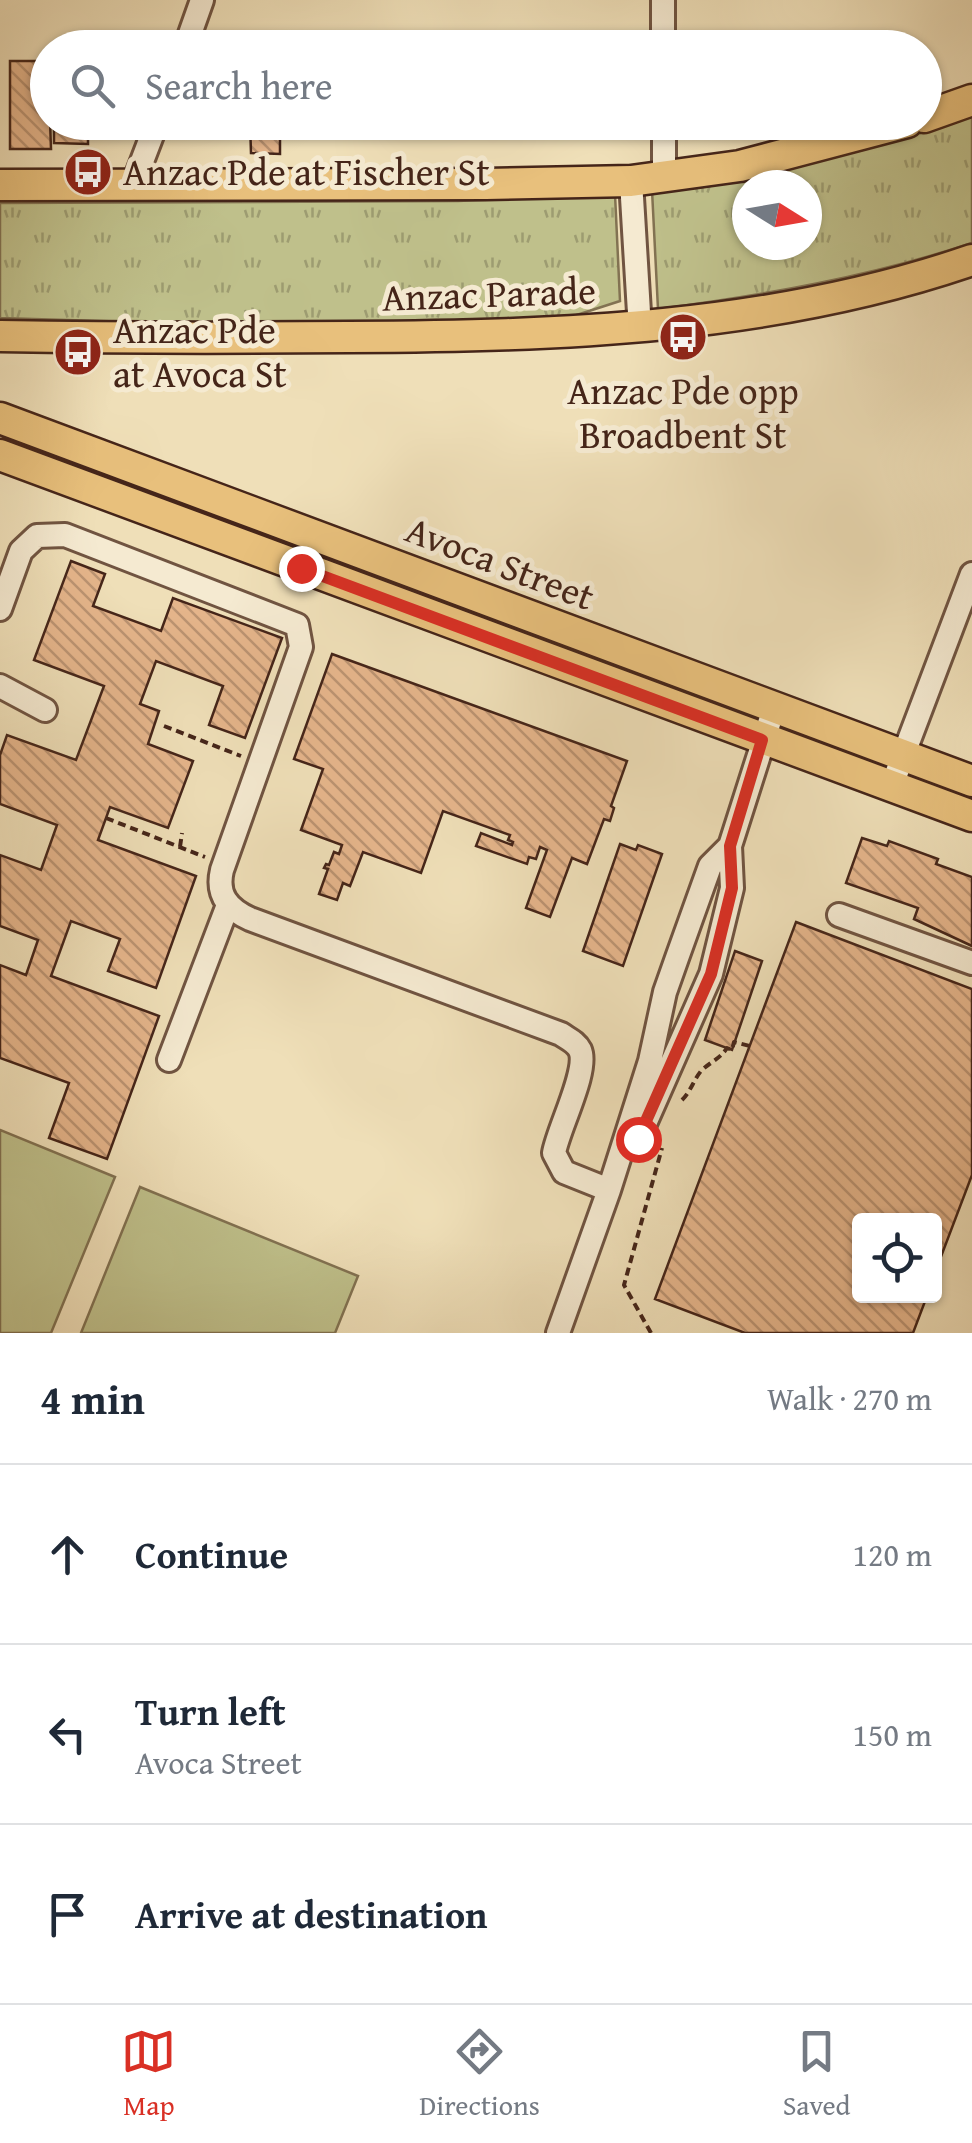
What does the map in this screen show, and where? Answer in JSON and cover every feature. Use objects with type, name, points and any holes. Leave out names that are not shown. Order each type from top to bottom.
[{"type":"main road","points":[[942,111],[972,100]]},
{"type":"main road","points":[[0,185],[631,181],[740,166],[839,140]]},
{"type":"main road","name":"Anzac Parade","points":[[1,336],[451,337],[640,328],[847,295],[972,260]]},
{"type":"main road","name":"Avoca Street","points":[[0,418],[972,780]]},
{"type":"main road","name":"Avoca Street","points":[[0,455],[972,816]]},
{"type":"main road","points":[[301,568],[313,535]]},
{"type":"street","points":[[191,30],[202,0]]},
{"type":"street","points":[[663,0],[663,30]]},
{"type":"street","points":[[133,185],[150,140]]},
{"type":"street","points":[[664,140],[664,177]]},
{"type":"street","points":[[631,181],[640,328]]},
{"type":"street","points":[[0,609],[21,551],[37,536],[65,535],[297,625],[301,647],[224,864],[220,888],[228,905],[250,919],[574,1042],[580,1048],[582,1066],[554,1154],[564,1172],[609,1190]]},
{"type":"street","points":[[892,785],[972,574]]},
{"type":"street","points":[[0,686],[46,710]]},
{"type":"street","points":[[609,1190],[627,1164],[711,974],[732,888],[730,846],[774,708]]},
{"type":"street","points":[[558,1333],[609,1190],[677,958],[710,866],[730,846]]},
{"type":"street","points":[[169,1060],[228,905]]},
{"type":"street","points":[[839,916],[972,963]]},
{"type":"path","points":[[164,726],[260,763]]},
{"type":"path","points":[[106,818],[224,864]]},
{"type":"path","points":[[180,847],[182,834]]},
{"type":"path","points":[[668,1108],[693,1089],[698,1074],[727,1048],[732,1050],[734,1042],[750,1046]]},
{"type":"path","points":[[651,1333],[624,1285],[662,1148]]},
{"type":"green space","points":[[972,110],[972,243],[816,284],[658,309],[652,190],[732,178],[732,260],[822,260],[822,170],[772,170],[887,140],[942,140],[942,122]]},
{"type":"green space","points":[[615,194],[620,301],[555,322],[234,325],[0,318],[0,203],[458,201]]},
{"type":"green space","points":[[0,1130],[115,1177],[51,1333],[0,1333]]},
{"type":"green space","points":[[140,1187],[358,1276],[335,1333],[81,1333]]},
{"type":"building","points":[[10,61],[30,61],[30,140],[51,140],[51,149],[10,149]]},
{"type":"building","points":[[54,140],[88,140],[88,144]]},
{"type":"building","points":[[251,140],[280,140],[280,154],[251,153]]},
{"type":"building","points":[[71,561],[105,574],[93,606],[161,631],[173,598],[282,638],[245,738],[209,725],[223,686],[156,661],[140,704],[159,711],[148,744],[193,761],[168,828],[110,807],[98,840],[196,876],[156,988],[108,971],[120,939],[71,921],[51,976],[159,1016],[107,1159],[49,1138],[69,1083],[0,1058],[0,965],[26,975],[38,940],[0,926],[0,855],[41,870],[57,825],[0,804],[0,755],[7,735],[76,760],[104,686],[34,660]]},
{"type":"building","points":[[332,654],[627,761],[611,806],[614,808],[610,821],[604,819],[587,864],[572,858],[550,917],[526,908],[547,850],[540,847],[536,859],[529,857],[527,864],[476,846],[481,833],[512,845],[513,842],[508,840],[510,835],[443,811],[421,873],[363,852],[350,886],[343,883],[337,900],[319,894],[328,869],[324,868],[334,852],[339,854],[342,845],[301,830],[323,769],[294,759]]},
{"type":"building","points":[[862,838],[887,846],[889,841],[972,877],[972,946],[914,919],[918,908],[846,883]]},
{"type":"building","points":[[620,844],[636,850],[638,845],[662,854],[623,966],[583,951]]},
{"type":"building","points":[[796,922],[972,989],[972,1175],[942,1254],[942,1213],[852,1213],[852,1303],[924,1303],[913,1333],[745,1333],[655,1299]]},
{"type":"building","points":[[735,951],[762,961],[732,1050],[705,1040]]},
{"type":"place","name":"Anzac Pde at Fischer St","points":[[88,172]]},
{"type":"place","name":"Anzac Pde opp Broadbent St","points":[[683,337]]},
{"type":"place","name":"Anzac Pde at Avoca St","points":[[78,352]]},
{"type":"route","points":[[301,568],[762,740],[730,846],[732,888],[711,974],[638,1139]]}]
